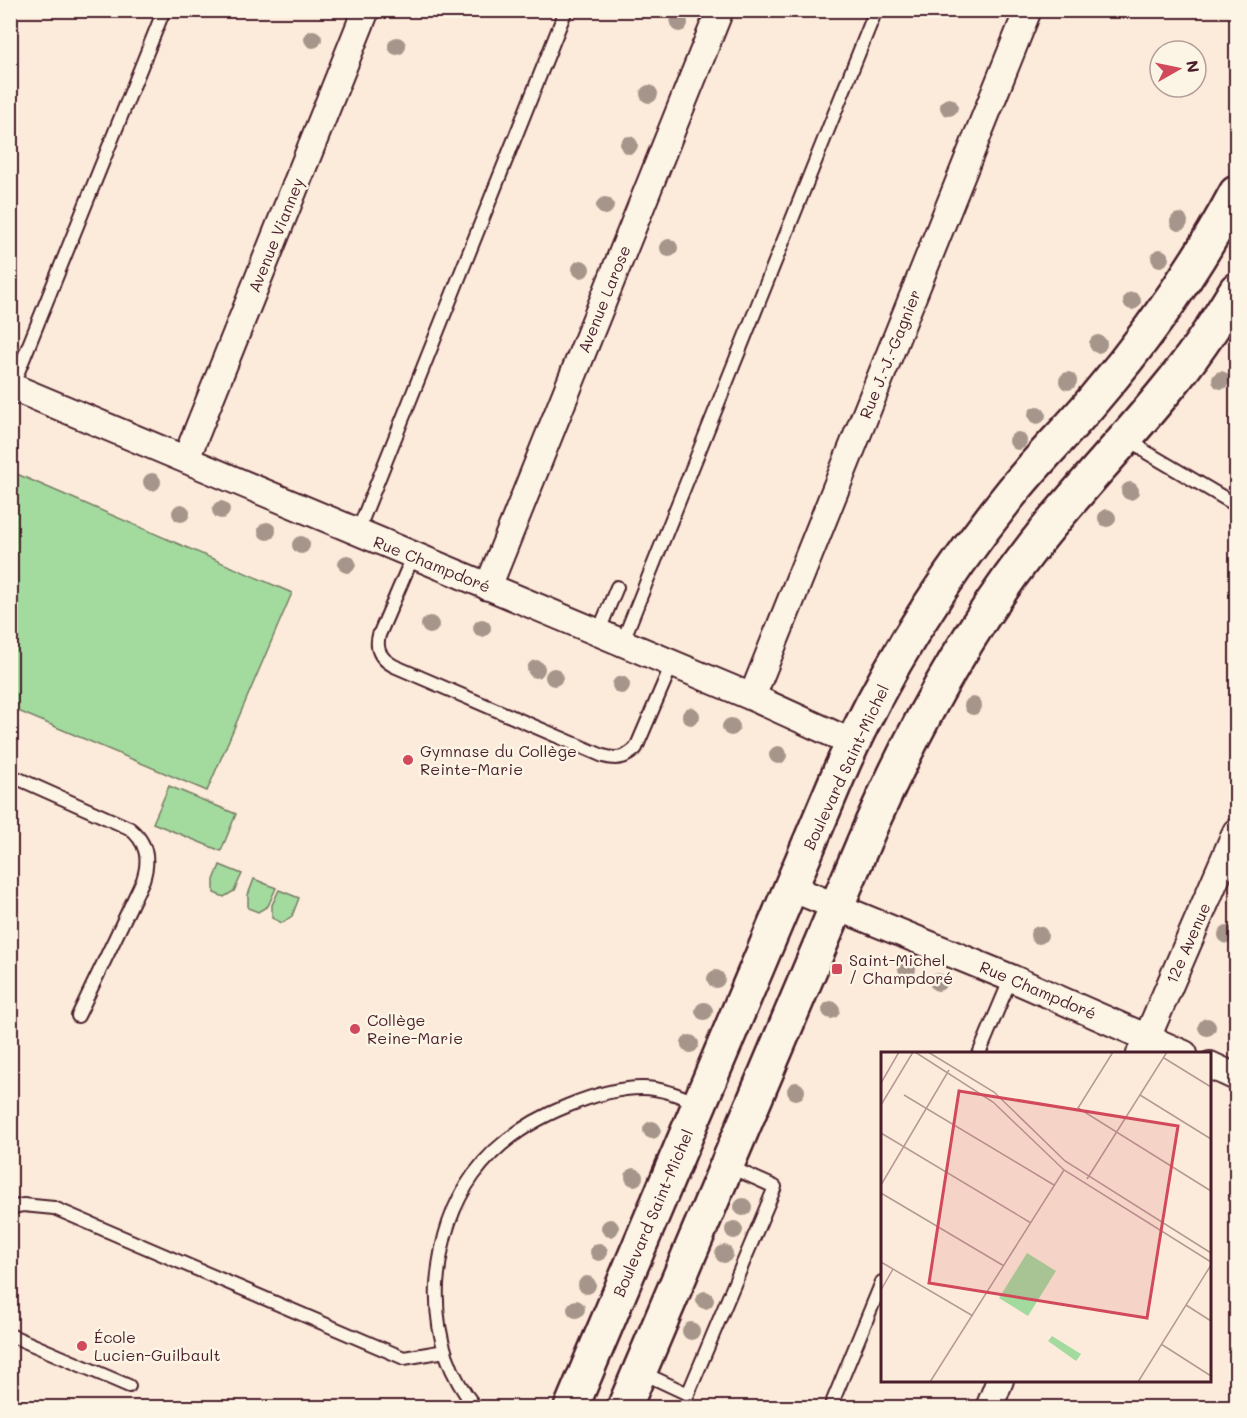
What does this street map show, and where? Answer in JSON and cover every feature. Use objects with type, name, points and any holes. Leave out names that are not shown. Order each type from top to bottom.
[{"type":"main road","name":"Boulevard Saint-Michel","points":[[571,1407],[853,743],[895,663],[940,590],[1012,492],[1095,399],[1147,334],[1201,255],[1236,193]]},
{"type":"main road","points":[[624,1407],[896,769],[939,686],[970,634],[1029,551],[1178,374],[1236,290]]},
{"type":"street","name":"Avenue Vianney","points":[[186,459],[366,10]]},
{"type":"street","name":"Avenue Larose","points":[[488,587],[720,10]]},
{"type":"street","name":"Rue J.-J.-Gagnier","points":[[752,697],[1028,10]]},
{"type":"street","name":"Rue Champdoré","points":[[11,386],[752,697],[853,743]]},
{"type":"street","name":"12e Avenue","points":[[1143,1045],[1236,832]]},
{"type":"street","name":"Rue Champdoré","points":[[791,888],[1011,978],[1143,1045],[1179,1052]]},
{"type":"street","points":[[1211,1066],[1236,1077]]},
{"type":"street","points":[[989,1407],[999,1382]]},
{"type":"lane","points":[[11,386],[164,10]]},
{"type":"lane","points":[[357,533],[566,10]]},
{"type":"lane","points":[[622,643],[876,10]]},
{"type":"lane","points":[[1128,435],[1146,452],[1236,505]]},
{"type":"lane","points":[[413,556],[379,636],[377,647],[382,657],[394,666],[603,756],[622,758],[636,748],[672,664]]},
{"type":"lane","points":[[598,633],[617,587]]},
{"type":"lane","points":[[10,775],[129,828],[137,834],[147,852],[147,868],[143,880],[78,1016]]},
{"type":"lane","points":[[979,1052],[1011,978]]},
{"type":"lane","points":[[476,1407],[458,1382],[445,1351],[436,1302],[445,1232],[452,1211],[475,1172],[498,1148],[538,1119],[584,1099],[608,1092],[643,1088],[657,1090],[700,1104]]},
{"type":"lane","points":[[640,1371],[688,1394],[775,1187],[727,1166]]},
{"type":"lane","points":[[10,1208],[23,1205],[54,1208],[404,1358],[445,1351]]},
{"type":"lane","points":[[830,1407],[881,1284]]},
{"type":"lane","points":[[10,1335],[129,1386]]},
{"type":"green space","points":[[10,471],[292,593],[207,791],[11,708]]},
{"type":"green space","points":[[169,786],[236,814],[221,851],[153,823]]},
{"type":"green space","points":[[220,865],[242,874],[234,891],[224,897],[214,893],[214,880]]},
{"type":"green space","points":[[254,879],[276,888],[268,906],[258,912],[248,908],[248,895]]},
{"type":"green space","points":[[279,890],[299,898],[292,916],[282,923],[272,918],[272,905]]},
{"type":"place","name":"Gymnase du Collège Reinte-Marie","points":[[408,760]]},
{"type":"place","name":"Saint-Michel / Champdoré","points":[[837,969]]},
{"type":"place","name":"Collège Reine-Marie","points":[[355,1029]]},
{"type":"place","name":"École Lucien-Guilbault","points":[[82,1346]]}]
